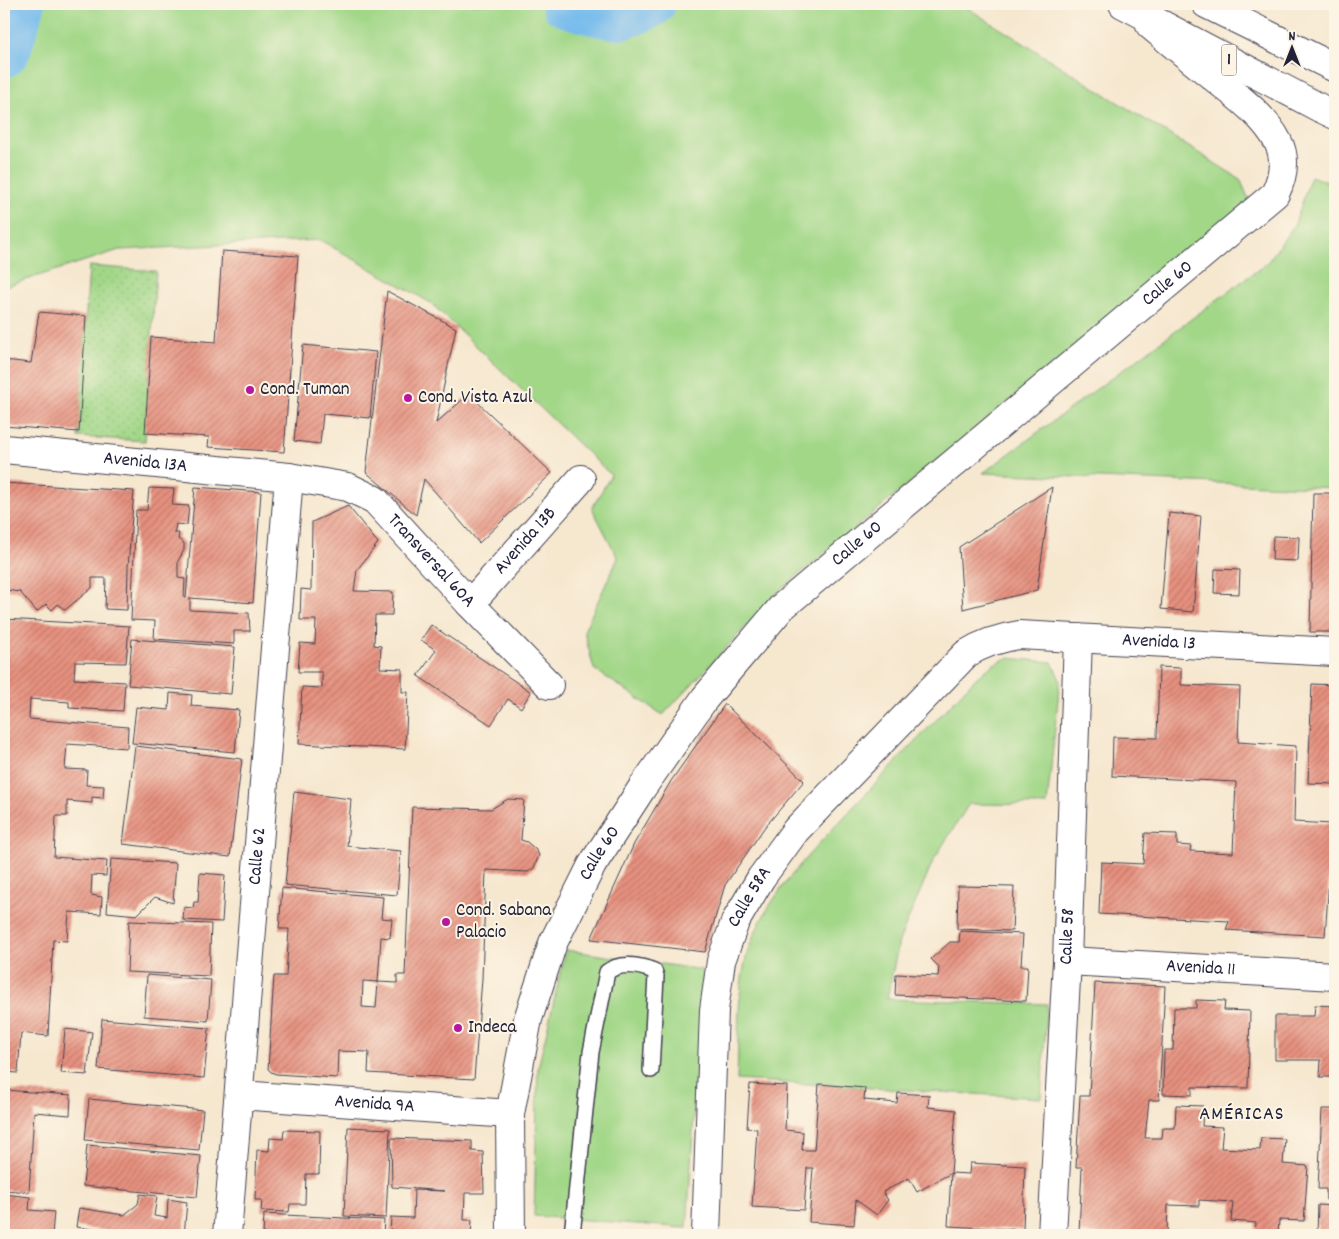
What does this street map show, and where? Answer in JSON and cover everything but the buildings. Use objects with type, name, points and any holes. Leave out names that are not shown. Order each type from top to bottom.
[{"type":"main road","name":"1","points":[[1206,4],[1335,68]]},
{"type":"main road","name":"1","points":[[1125,5],[1335,115]]},
{"type":"main road","name":"Calle 60","points":[[511,1235],[510,1114],[528,1019],[553,943],[592,865],[642,788],[705,698],[782,608],[1276,194],[1282,181],[1284,160],[1279,143],[1271,130],[1234,94],[1125,5]]},
{"type":"main road","name":"Avenida 13A","points":[[4,449],[289,477]]},
{"type":"main road","name":"Transversal 60A","points":[[289,477],[348,487],[375,500],[470,604],[549,685]]},
{"type":"main road","name":"Calle 62","points":[[227,1235],[289,477]]},
{"type":"main road","name":"Avenida 13B","points":[[470,604],[580,479]]},
{"type":"main road","name":"Avenida 13","points":[[981,644],[1018,635],[1335,652]]},
{"type":"main road","name":"Calle 58","points":[[1052,1235],[1067,961],[1078,638]]},
{"type":"main road","name":"Calle 58A","points":[[706,1235],[714,1010],[721,962],[735,922],[761,878],[796,830],[952,667],[981,644]]},
{"type":"main road","name":"Avenida 11","points":[[1067,961],[1335,976]]},
{"type":"main road","name":"Avenida 9A","points":[[239,1095],[510,1114]]},
{"type":"lane","points":[[572,1235],[591,1052],[606,972],[615,966],[643,967],[654,971],[656,976],[652,1070]]},
{"type":"green space","points":[[4,4],[961,4],[1240,179],[1250,202],[780,590],[663,715],[594,669],[584,631],[618,558],[592,508],[611,475],[431,303],[320,240],[119,250],[4,287]]},
{"type":"green space","points":[[1311,176],[1335,185],[1335,488],[983,473],[1267,263],[1295,224]]},
{"type":"green space","points":[[89,266],[156,271],[145,441],[78,437]]},
{"type":"green space","points":[[1007,658],[1052,662],[1060,680],[1047,805],[969,804],[934,859],[899,941],[887,999],[1047,1004],[1041,1098],[737,1080],[742,976],[750,945],[770,905],[797,868],[976,678],[994,664]]},
{"type":"green space","points":[[566,950],[703,970],[687,1228],[534,1216],[538,1068]]},
{"type":"waterway","points":[[4,55],[8,51],[23,4]]},
{"type":"waterway","points":[[564,4],[597,14],[617,17],[625,16],[653,4]]},
{"type":"place","name":"Cond. Tuman","points":[[250,390]]},
{"type":"place","name":"Cond. Vista Azul","points":[[408,398]]},
{"type":"place","name":"Cond. Sabana Palacio","points":[[446,922]]},
{"type":"place","name":"Indeca","points":[[458,1028]]},
{"type":"district","name":"AMÉRICAS","points":[[1242,1115]]}]
